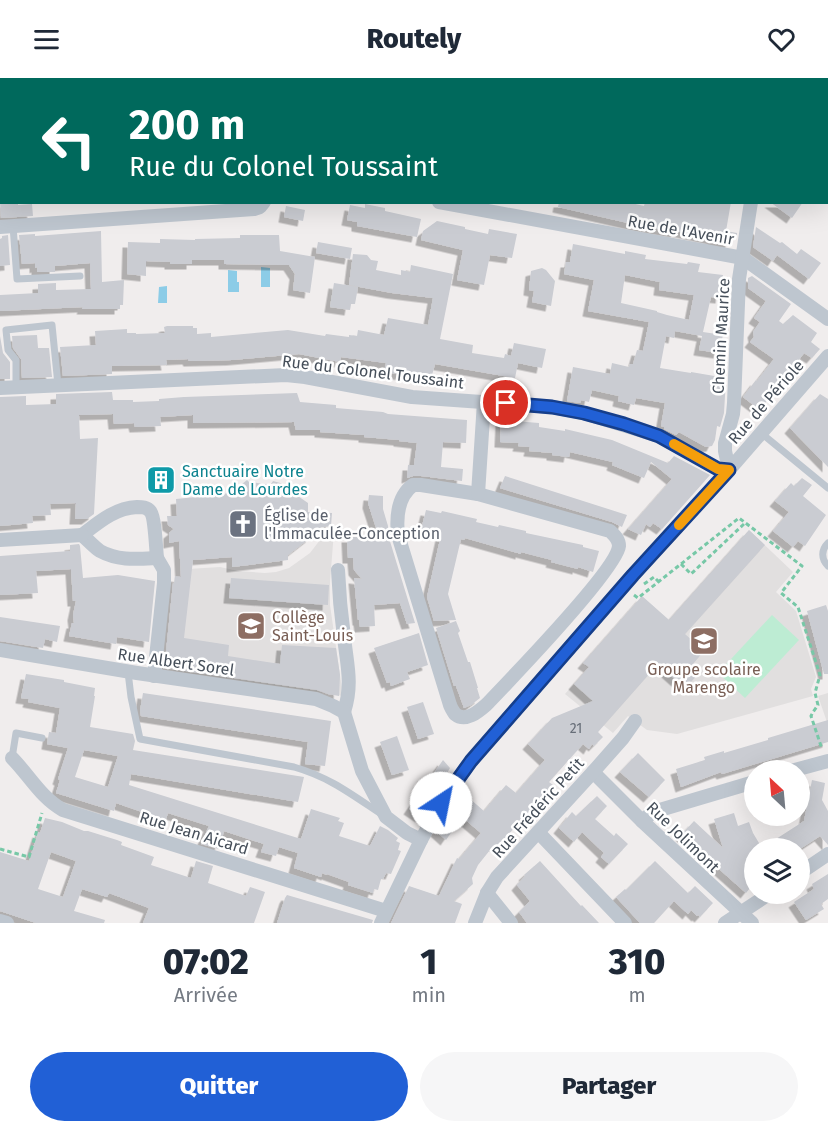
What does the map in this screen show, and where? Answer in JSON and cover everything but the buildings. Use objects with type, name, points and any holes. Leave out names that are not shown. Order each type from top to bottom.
[{"type":"street","points":[[7,227],[254,209],[262,204]]},
{"type":"street","name":"Rue de l'Avenir","points":[[450,204],[742,258],[828,319]]},
{"type":"street","name":"Chemin Maurice","points":[[729,470],[725,443],[733,414],[740,279],[751,204]]},
{"type":"street","name":"Rue de Périole","points":[[383,917],[441,803],[471,761],[828,356]]},
{"type":"street","name":"Rue du Colonel Toussaint","points":[[0,387],[286,375],[304,377],[412,397],[552,407],[584,413],[659,436],[718,469],[729,470]]},
{"type":"street","points":[[478,494],[484,402]]},
{"type":"street","points":[[413,485],[478,494],[610,531],[616,537],[619,545],[615,556],[599,580],[510,679],[478,712],[462,717],[455,714],[450,705],[412,585],[398,535],[397,522],[401,498],[413,485]]},
{"type":"street","points":[[0,540],[82,535],[108,516],[123,510],[148,508],[152,512],[157,558],[164,570],[154,676]]},
{"type":"street","points":[[82,535],[99,550],[114,557],[157,558]]},
{"type":"street","points":[[338,570],[339,601],[350,679],[349,698],[344,712],[362,771],[386,817],[407,833],[421,840]]},
{"type":"street","name":"Rue Albert Sorel","points":[[0,650],[128,672],[316,699],[344,712]]},
{"type":"street","name":"Rue Frédéric Petit","points":[[476,923],[487,893],[497,877],[623,738],[635,720]]},
{"type":"street","name":"Rue Jean Aicard","points":[[12,758],[52,804],[63,810],[383,917]]},
{"type":"street","points":[[810,765],[827,760]]},
{"type":"street","name":"Rue Jolimont","points":[[593,772],[752,923]]},
{"type":"street","points":[[642,821],[653,812],[744,785]]},
{"type":"street","points":[[538,832],[625,923]]},
{"type":"street","points":[[810,866],[828,854]]},
{"type":"street","points":[[487,893],[512,923]]},
{"type":"street","points":[[725,923],[752,904]]},
{"type":"street","points":[[0,921],[7,923]]},
{"type":"lane","points":[[7,227],[17,279],[80,276]]},
{"type":"lane","points":[[16,387],[16,360],[8,350],[6,330],[52,325],[58,385]]},
{"type":"lane","points":[[760,433],[828,488]]},
{"type":"lane","points":[[828,543],[824,546],[822,554],[828,566]]},
{"type":"lane","points":[[128,672],[140,739],[294,767],[313,773],[331,781],[386,817]]},
{"type":"lane","points":[[12,758],[16,733],[42,738]]},
{"type":"path","points":[[623,587],[638,598],[739,518],[802,566],[781,593],[798,607],[820,675],[815,693],[819,705],[812,716],[827,760]]},
{"type":"path","points":[[681,564],[692,574],[745,523]]},
{"type":"path","points":[[0,849],[29,857],[43,811],[52,804]]},
{"type":"shaded area","name":"Collège Saint-Louis","points":[[328,526],[334,531],[330,605],[343,696],[174,671],[165,662],[175,576],[186,577],[188,569],[220,567],[265,573],[289,568],[310,553]]},
{"type":"shaded area","name":"Groupe scolaire Marengo","points":[[749,530],[793,572],[776,592],[796,611],[816,677],[811,689],[813,696],[677,734],[647,730],[628,716],[613,733],[565,694],[588,668],[583,663],[640,599],[643,597],[669,620]]},
{"type":"shaded area","points":[[828,693],[828,725],[818,696]]},
{"type":"green space","points":[[772,615],[799,640],[745,698],[718,673]]},
{"type":"water","points":[[261,267],[270,268],[270,287],[261,287]]},
{"type":"water","points":[[228,270],[237,271],[239,292],[228,292]]},
{"type":"water","points":[[167,286],[167,303],[158,303],[159,287]]},
{"type":"slow traffic","points":[[674,444],[718,469],[729,470],[679,525]]},
{"type":"place","name":"Sanctuaire Notre Dame de Lourdes","points":[[161,480]]},
{"type":"place","name":"Église de l'Immaculée-Conception","points":[[243,524]]},
{"type":"place","name":"Collège Saint-Louis","points":[[251,626]]},
{"type":"place","name":"Groupe scolaire Marengo","points":[[704,641]]},
{"type":"route","points":[[441,803],[471,761],[633,575],[729,470],[718,469],[659,436],[624,424],[552,407],[506,403]]}]
